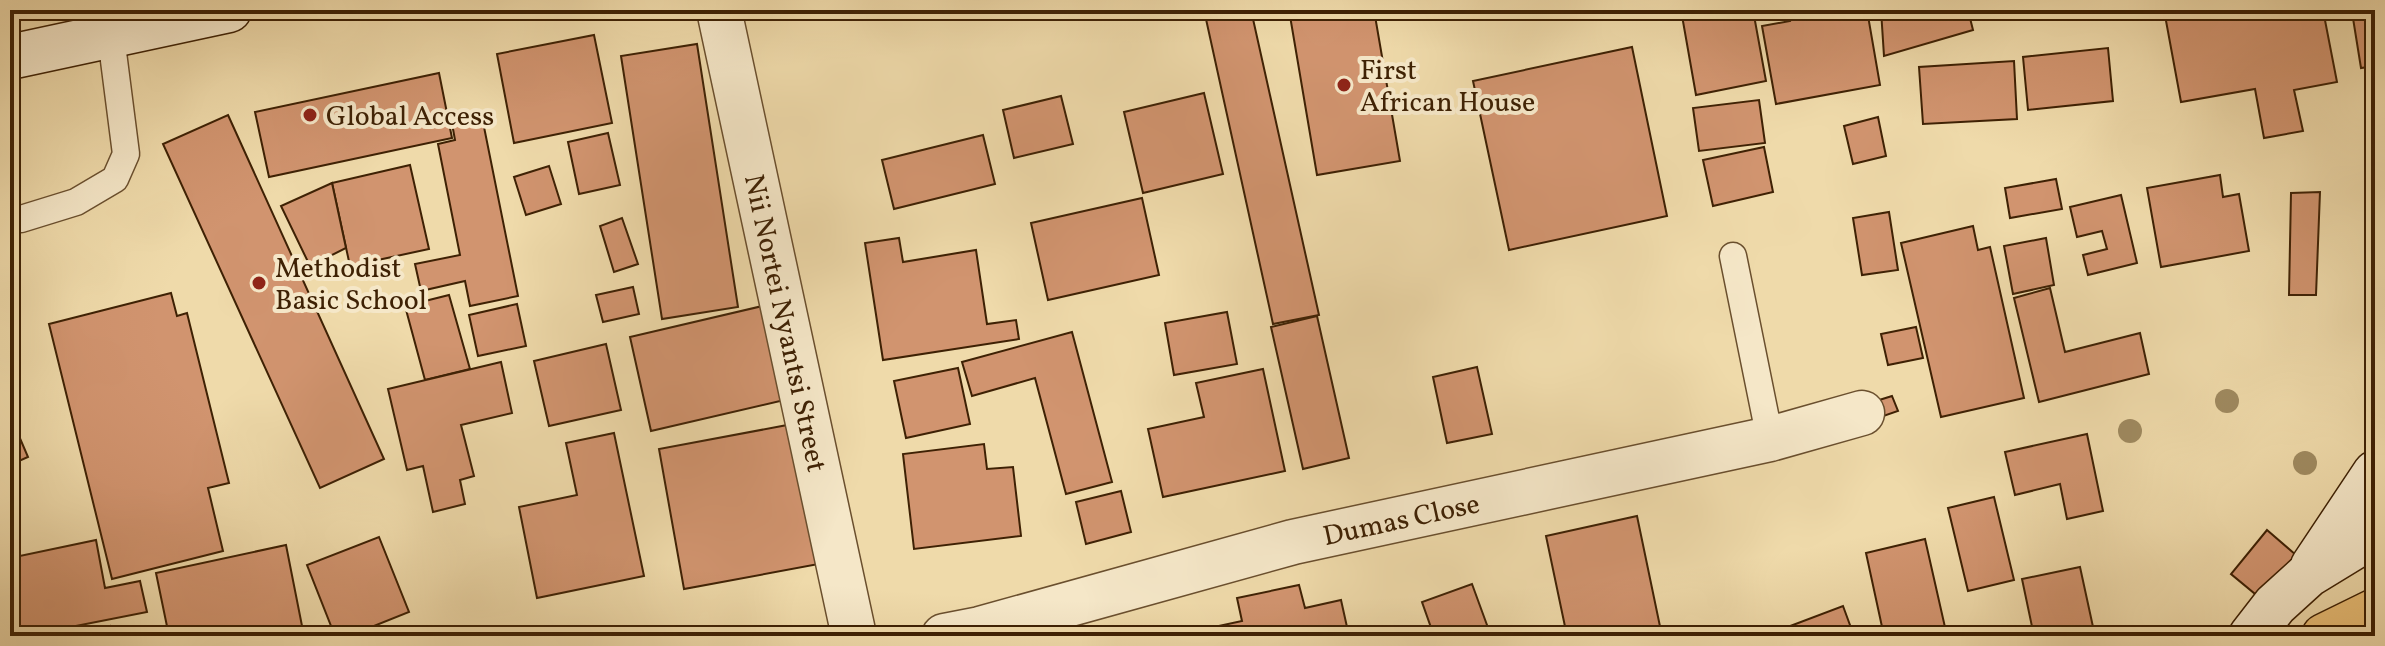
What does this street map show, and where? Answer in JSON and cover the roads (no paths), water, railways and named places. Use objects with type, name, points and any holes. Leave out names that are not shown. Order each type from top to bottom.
[{"type":"main road","points":[[2324,636],[2375,611]]},
{"type":"street","points":[[10,57],[229,10]]},
{"type":"street","name":"Nii Nortei Nyantsi Street","points":[[719,10],[854,636]]},
{"type":"street","name":"Dumas Close","points":[[944,636],[980,629],[1293,542],[1770,439],[1862,413]]},
{"type":"street","points":[[2308,575],[2375,473]]},
{"type":"street","points":[[2251,636],[2275,605],[2308,575],[2375,534]]},
{"type":"lane","points":[[21,219],[76,202],[115,179],[126,154],[111,37]]},
{"type":"lane","points":[[1733,256],[1770,439]]},
{"type":"place","name":"First African House","points":[[1344,85]]},
{"type":"place","name":"Global Access","points":[[310,115]]},
{"type":"place","name":"Methodist Basic School","points":[[259,283]]}]
